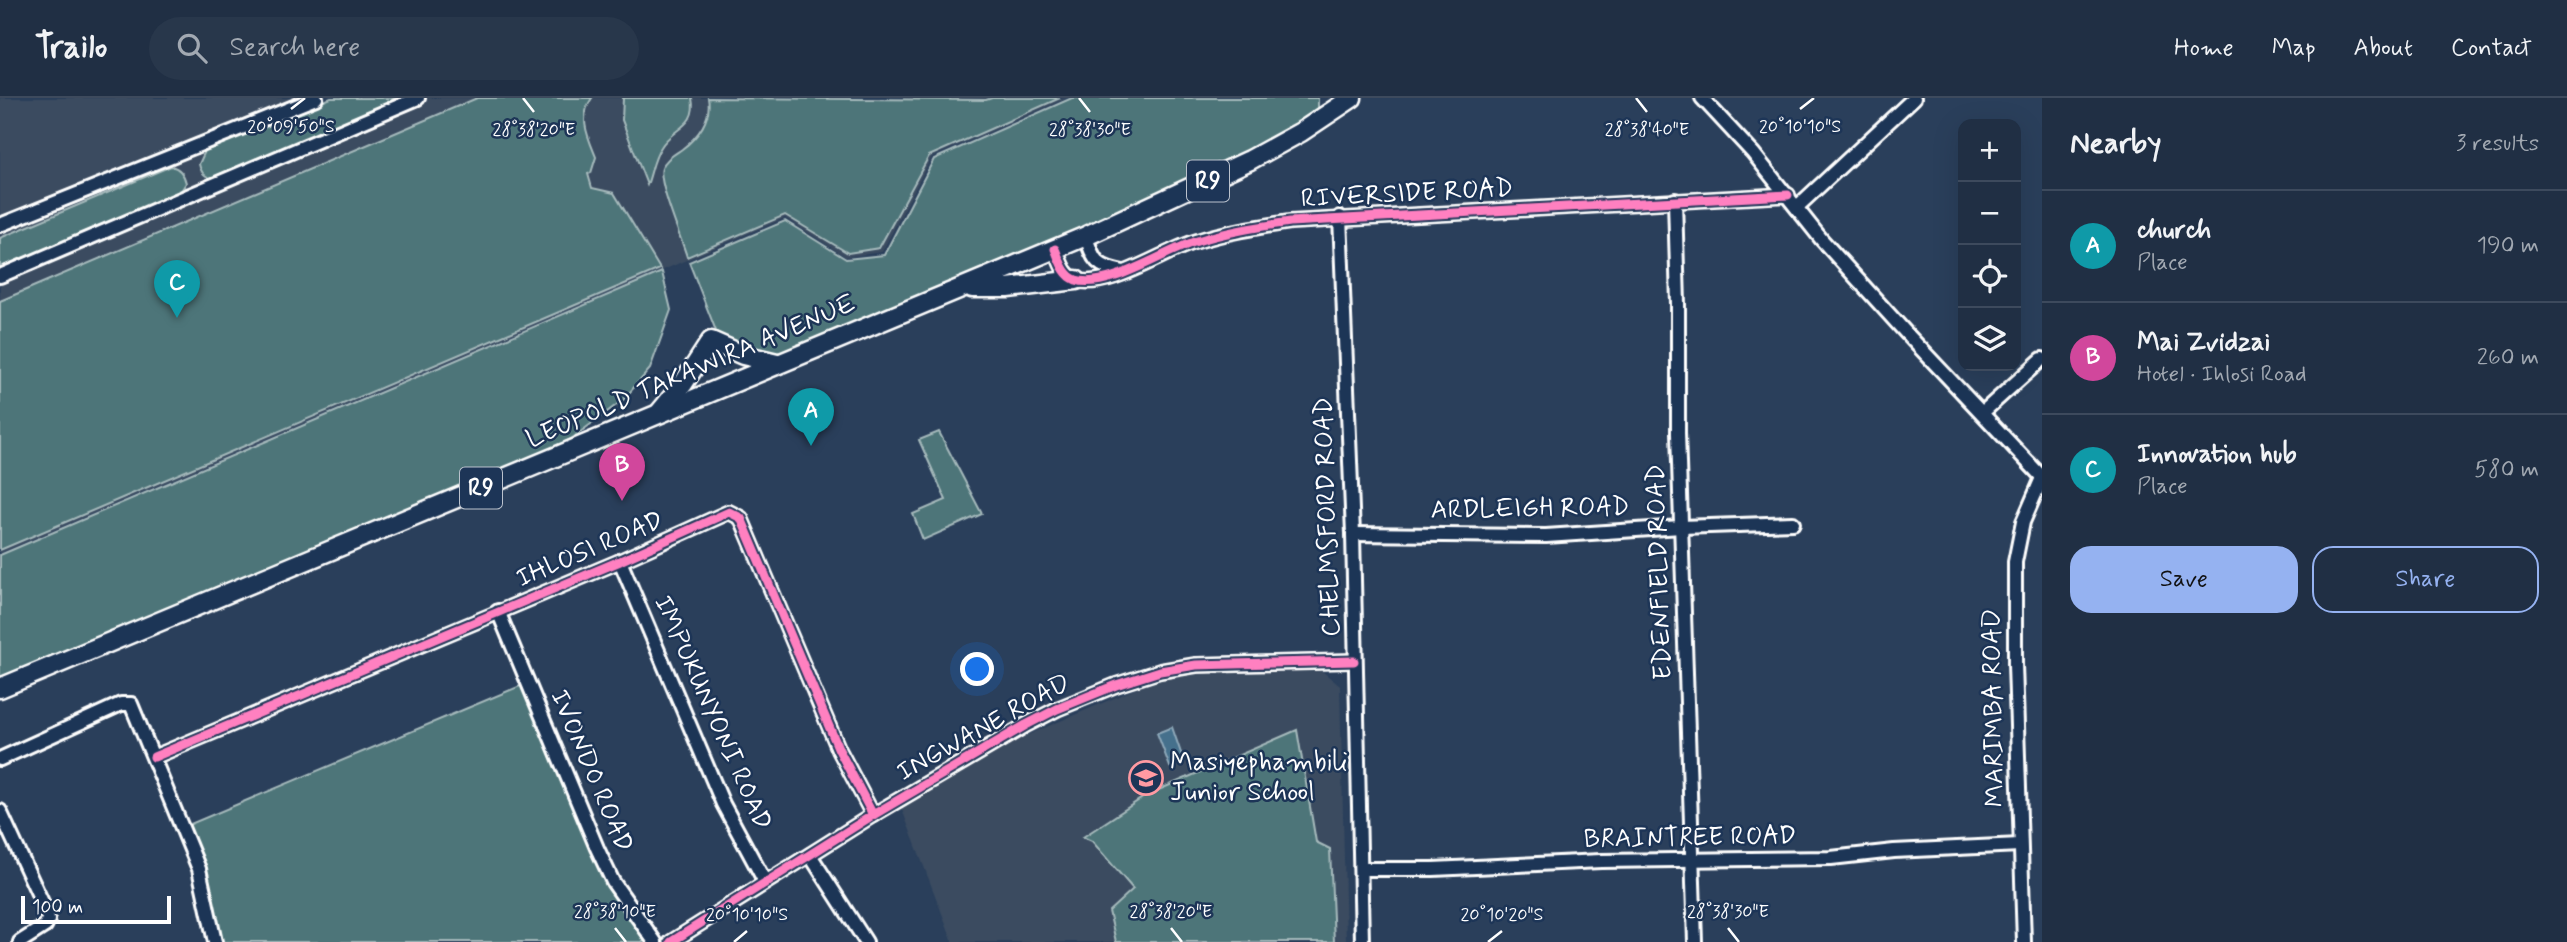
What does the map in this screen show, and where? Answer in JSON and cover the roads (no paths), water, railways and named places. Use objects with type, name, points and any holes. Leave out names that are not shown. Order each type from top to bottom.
[{"type":"highway","name":"LEOPOLD TAKAWIRA AVENUE","points":[[0,688],[1086,236],[1250,160],[1301,132],[1352,98]]},
{"type":"highway","points":[[963,288],[1008,288],[1076,280]]},
{"type":"highway","points":[[659,414],[683,384],[711,341],[743,355],[777,363]]},
{"type":"street","points":[[0,225],[316,98]]},
{"type":"street","points":[[0,276],[418,98]]},
{"type":"street","points":[[1702,98],[1788,195],[1822,240],[2042,477]]},
{"type":"street","points":[[1797,207],[1913,98]]},
{"type":"street","name":"RIVERSIDE ROAD","points":[[1076,280],[1102,279],[1127,272],[1159,256],[1213,236],[1290,222],[1340,217],[1788,195]]},
{"type":"street","name":"EDENFIELD ROAD","points":[[1675,200],[1678,433],[1695,942]]},
{"type":"street","name":"CHELMSFORD ROAD","points":[[1340,217],[1353,534],[1362,942]]},
{"type":"street","points":[[1086,236],[1097,263],[1105,269],[1127,272]]},
{"type":"street","points":[[1055,249],[1062,267],[1076,280]]},
{"type":"street","points":[[1982,413],[2042,359]]},
{"type":"street","name":"MARIMBA ROAD","points":[[2024,942],[2015,664],[2015,562],[2022,522],[2042,477]]},
{"type":"street","name":"IHLOSI ROAD","points":[[154,757],[620,561],[729,512],[741,518],[839,750],[873,815]]},
{"type":"street","name":"ARDLEIGH ROAD","points":[[1353,534],[1546,536],[1793,523]]},
{"type":"street","name":"IMPUKUNYONI ROAD","points":[[620,561],[723,804],[765,882]]},
{"type":"street","name":"IVONDO ROAD","points":[[498,611],[613,882],[654,942]]},
{"type":"street","name":"INGWANE ROAD","points":[[671,942],[873,815],[1056,709],[1160,671],[1196,665],[1354,661]]},
{"type":"street","points":[[0,760],[128,703],[132,706],[199,869],[215,942]]},
{"type":"street","points":[[1,816],[47,913],[45,926],[20,942]]},
{"type":"street","name":"BRAINTREE ROAD","points":[[1361,869],[1847,857],[1894,851],[2020,845]]},
{"type":"street","points":[[810,855],[866,942]]},
{"type":"place","name":"Innovation hub","points":[[177,318]]},
{"type":"place","name":"church","points":[[811,446]]},
{"type":"place","name":"Mai Zvidzai","points":[[622,501]]},
{"type":"place","name":"Masiyephambili Junior School","points":[[1146,778]]}]
